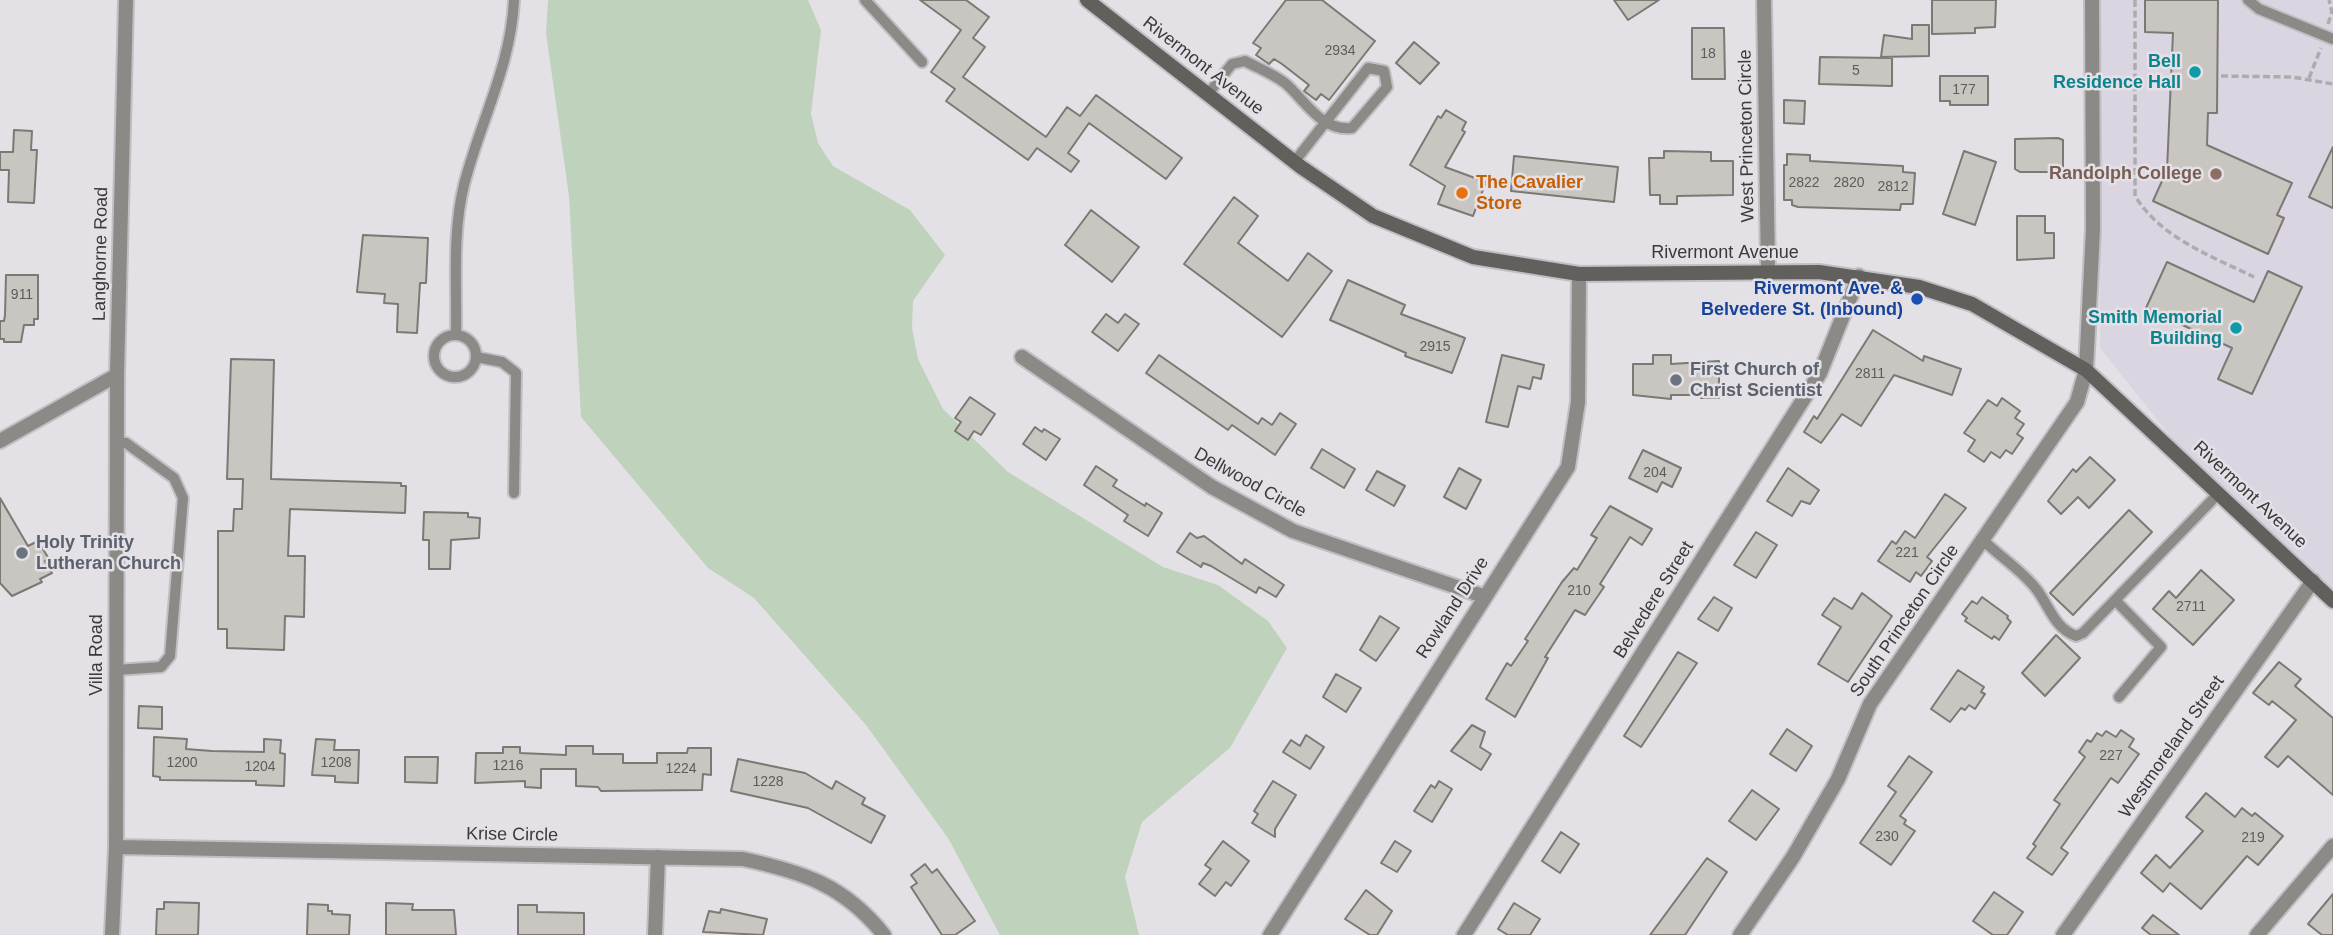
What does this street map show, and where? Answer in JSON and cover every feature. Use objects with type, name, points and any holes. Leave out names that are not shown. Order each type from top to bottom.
[{"type":"main road","name":"Rivermont Avenue","points":[[1087,0],[1295,162],[1373,216],[1472,257],[1579,274],[1768,272],[1859,276],[1919,287],[1972,304],[2085,370],[2333,601]]},
{"type":"street","name":"Langhorne Road","points":[[117,375],[126,0]]},
{"type":"street","name":"West Princeton Circle","points":[[1764,0],[1768,272]]},
{"type":"street","name":"South Princeton Circle","points":[[1740,935],[1793,857],[1838,779],[1870,704],[2077,402],[2085,370],[2093,229],[2092,0]]},
{"type":"street","name":"Rowland Drive","points":[[1270,935],[1483,596],[1568,467],[1578,402],[1579,274]]},
{"type":"street","name":"Belvedere Street","points":[[1464,935],[1820,373],[1859,276]]},
{"type":"street","name":"Dellwood Circle","points":[[1022,357],[1212,487],[1293,531],[1483,596]]},
{"type":"street","points":[[0,441],[117,375]]},
{"type":"street","name":"Villa Road","points":[[113,935],[116,847],[117,375]]},
{"type":"street","name":"Westmoreland Street","points":[[2063,935],[2313,581]]},
{"type":"street","points":[[2257,935],[2333,846]]},
{"type":"street","name":"Krise Circle","points":[[116,847],[743,859],[797,871],[843,895],[884,935]]},
{"type":"street","points":[[655,935],[658,857]]},
{"type":"lane","points":[[456,335],[458,231],[463,189],[474,147],[504,69],[514,0]]},
{"type":"lane","points":[[865,0],[922,62]]},
{"type":"lane","points":[[2248,0],[2259,9],[2333,39]]},
{"type":"lane","points":[[1208,94],[1232,64],[1245,61],[1283,82],[1325,123],[1344,130],[1352,128],[1387,87],[1384,71],[1368,68],[1325,123],[1295,162]]},
{"type":"lane","points":[[456,335],[471,342],[476,357],[474,366],[462,377],[454,378],[439,371],[433,355],[435,347],[447,336],[456,335]]},
{"type":"lane","points":[[476,357],[502,362],[516,373],[514,493]]},
{"type":"lane","points":[[116,670],[161,667],[170,656],[183,498],[174,478],[127,443],[117,442]]},
{"type":"lane","points":[[1983,540],[2033,584],[2047,610],[2073,635],[2083,633],[2219,493]]},
{"type":"lane","points":[[2115,600],[2161,647],[2119,697]]},
{"type":"path","points":[[2135,0],[2135,195],[2145,212],[2168,231],[2193,248],[2254,277]]},
{"type":"path","points":[[2221,76],[2292,77],[2333,85]]},
{"type":"shaded area","name":"Randolph College","points":[[2097,0],[2333,0],[2333,594],[2202,476],[2100,348]]},
{"type":"green space","points":[[548,0],[808,0],[821,30],[811,114],[818,143],[833,166],[910,210],[945,255],[913,301],[912,328],[918,359],[943,409],[1008,472],[1163,567],[1218,585],[1268,621],[1287,648],[1230,748],[1142,822],[1125,877],[1139,935],[1000,935],[948,838],[866,725],[754,598],[708,568],[581,417],[569,196],[546,33]]},
{"type":"building","points":[[920,0],[966,0],[989,17],[973,38],[985,47],[963,77],[1046,137],[1067,107],[1080,116],[1096,95],[1182,158],[1166,179],[1089,123],[1068,153],[1079,161],[1071,172],[1037,148],[1028,160],[946,101],[955,89],[931,72],[961,30]]},
{"type":"building","points":[[1286,0],[1322,0],[1375,41],[1329,100],[1321,94],[1316,100],[1304,91],[1309,85],[1282,64],[1274,59],[1269,64],[1256,55],[1261,48],[1253,43]]},
{"type":"building","points":[[1614,0],[1659,0],[1628,20]]},
{"type":"building","points":[[1932,0],[1996,0],[1995,27],[1975,28],[1975,33],[1932,34]]},
{"type":"building","points":[[2145,0],[2218,0],[2217,113],[2208,113],[2207,145],[2292,183],[2277,215],[2284,218],[2268,254],[2153,201],[2167,170],[2173,33],[2145,32]]},
{"type":"building","points":[[1912,25],[1929,25],[1929,56],[1881,57],[1884,35],[1912,39]]},
{"type":"building","points":[[1692,28],[1724,28],[1725,79],[1692,79]]},
{"type":"building","points":[[1414,42],[1439,63],[1420,84],[1396,63]]},
{"type":"building","points":[[1820,57],[1892,58],[1892,86],[1819,84]]},
{"type":"building","points":[[1940,76],[1988,76],[1988,105],[1950,105],[1950,101],[1940,101]]},
{"type":"building","points":[[1784,100],[1805,101],[1804,124],[1784,123]]},
{"type":"building","points":[[1446,110],[1466,122],[1462,130],[1465,132],[1445,167],[1486,182],[1473,216],[1438,204],[1445,186],[1410,165],[1438,116],[1441,118]]},
{"type":"building","points":[[14,130],[32,131],[31,150],[37,150],[34,203],[8,202],[9,170],[0,170],[0,152],[13,152]]},
{"type":"building","points":[[2015,139],[2063,140],[2063,172],[2020,172],[2015,169]]},
{"type":"building","points":[[2333,147],[2333,208],[2309,197]]},
{"type":"building","points":[[1664,151],[1711,152],[1711,161],[1733,161],[1733,195],[1677,196],[1677,204],[1660,204],[1660,195],[1650,195],[1649,158],[1664,158]]},
{"type":"building","points":[[1964,151],[1996,162],[1975,225],[1943,214]]},
{"type":"building","points":[[1787,154],[1810,155],[1810,161],[1903,166],[1903,172],[1915,173],[1913,204],[1901,204],[1900,210],[1792,205],[1792,200],[1784,200],[1784,165],[1787,165]]},
{"type":"building","points":[[1514,156],[1618,167],[1614,202],[1511,191]]},
{"type":"building","points":[[1234,197],[1258,216],[1238,243],[1288,281],[1308,253],[1332,271],[1282,337],[1184,264]]},
{"type":"building","points":[[1091,210],[1139,247],[1112,282],[1065,245]]},
{"type":"building","points":[[2017,216],[2045,216],[2045,233],[2054,233],[2054,258],[2017,260]]},
{"type":"building","points":[[363,235],[428,238],[426,283],[420,283],[417,333],[397,332],[398,304],[384,303],[385,294],[357,292]]},
{"type":"building","name":"Smith Memorial Building","points":[[2167,262],[2254,302],[2268,271],[2302,287],[2252,394],[2218,379],[2232,348],[2146,308]]},
{"type":"building","points":[[6,275],[38,275],[38,319],[34,319],[34,325],[24,325],[21,342],[4,342],[4,339],[0,339],[0,321],[4,321],[5,315]]},
{"type":"building","points":[[1348,280],[1405,305],[1401,314],[1465,338],[1452,373],[1405,356],[1406,353],[1330,320]]},
{"type":"building","points":[[1106,314],[1118,323],[1125,314],[1139,324],[1118,351],[1092,332]]},
{"type":"building","points":[[1873,330],[1923,361],[1924,356],[1961,369],[1952,395],[1894,375],[1861,426],[1842,414],[1821,443],[1804,432],[1814,416],[1817,419]]},
{"type":"building","points":[[1159,355],[1258,424],[1262,418],[1272,425],[1280,413],[1296,424],[1275,455],[1232,425],[1228,430],[1146,373]]},
{"type":"building","points":[[1502,355],[1544,365],[1541,379],[1533,377],[1530,389],[1518,386],[1508,427],[1486,422]]},
{"type":"building","name":"First Church of Christ Scientist","points":[[1653,355],[1671,355],[1671,364],[1719,361],[1719,398],[1671,395],[1671,399],[1633,395],[1633,364],[1653,364]]},
{"type":"building","points":[[231,359],[274,360],[271,479],[401,483],[401,486],[406,486],[405,513],[290,509],[288,556],[305,556],[304,617],[285,616],[284,650],[227,648],[227,629],[218,629],[218,531],[233,531],[234,509],[242,509],[243,479],[227,479]]},
{"type":"building","points":[[970,397],[995,414],[981,435],[974,431],[968,440],[955,431],[961,422],[955,418]]},
{"type":"building","points":[[2002,398],[2020,411],[2015,418],[2024,424],[2017,434],[2023,438],[2012,454],[2006,450],[2000,458],[1991,452],[1984,462],[1968,451],[1975,440],[1964,433],[1988,400],[1997,406]]},
{"type":"building","points":[[1035,427],[1060,439],[1046,460],[1023,444]]},
{"type":"building","points":[[1322,449],[1355,469],[1344,488],[1311,468]]},
{"type":"building","points":[[1643,450],[1681,468],[1672,487],[1662,482],[1657,492],[1629,478]]},
{"type":"building","points":[[2090,457],[2115,480],[2089,508],[2078,497],[2061,514],[2048,501],[2073,469],[2076,472]]},
{"type":"building","points":[[1096,466],[1117,480],[1113,486],[1162,513],[1148,536],[1124,521],[1128,515],[1084,485]]},
{"type":"building","points":[[1459,468],[1481,480],[1466,509],[1444,497]]},
{"type":"building","points":[[1788,468],[1819,490],[1810,504],[1801,501],[1792,516],[1767,501]]},
{"type":"building","points":[[1377,471],[1405,486],[1394,506],[1366,490]]},
{"type":"building","points":[[1945,494],[1966,508],[1927,557],[1932,561],[1921,576],[1916,572],[1910,582],[1878,561],[1892,541],[1896,544],[1905,531],[1915,538]]},
{"type":"building","name":"Holy Trinity Lutheran Church","points":[[0,498],[28,546],[38,541],[49,559],[45,561],[52,573],[40,579],[42,582],[12,596],[0,583]]},
{"type":"building","points":[[1610,506],[1652,529],[1642,545],[1630,537],[1600,584],[1604,587],[1585,615],[1575,610],[1545,657],[1548,658],[1515,717],[1486,699],[1507,663],[1511,666],[1528,641],[1525,639],[1562,582],[1574,568],[1577,570],[1597,538],[1591,535]]},
{"type":"building","points":[[2129,510],[2152,532],[2073,615],[2050,593]]},
{"type":"building","points":[[424,512],[468,513],[468,517],[480,518],[479,538],[451,540],[450,569],[429,569],[429,540],[423,540]]},
{"type":"building","points":[[1756,532],[1777,545],[1756,578],[1734,565]]},
{"type":"building","points":[[1190,533],[1197,538],[1204,536],[1242,564],[1245,559],[1284,585],[1276,597],[1259,587],[1256,593],[1211,566],[1203,563],[1201,567],[1177,552]]},
{"type":"building","points":[[2201,570],[2234,600],[2193,645],[2153,609],[2169,591],[2176,598]]},
{"type":"building","points":[[1862,593],[1892,616],[1848,682],[1818,664],[1841,627],[1822,615],[1834,598],[1852,609]]},
{"type":"building","points":[[1714,597],[1732,608],[1718,631],[1698,619]]},
{"type":"building","points":[[1982,597],[2008,616],[2011,622],[1999,640],[1994,636],[1992,639],[1965,621],[1967,618],[1962,614],[1972,601],[1977,604]]},
{"type":"building","points":[[1380,616],[1399,628],[1376,661],[1360,650]]},
{"type":"building","points":[[2056,635],[2080,658],[2045,696],[2022,673]]},
{"type":"building","points":[[1678,652],[1697,663],[1641,747],[1624,736]]},
{"type":"building","points":[[2279,662],[2301,679],[2295,686],[2333,718],[2333,795],[2288,756],[2278,767],[2265,757],[2296,720],[2272,701],[2269,705],[2253,693]]},
{"type":"building","points":[[1958,670],[1984,687],[1981,692],[1985,694],[1975,709],[1969,705],[1965,710],[1961,708],[1950,722],[1931,709]]},
{"type":"building","points":[[1336,674],[1361,688],[1346,712],[1323,697]]},
{"type":"building","points":[[139,706],[162,707],[162,729],[138,728]]},
{"type":"building","points":[[1472,725],[1485,732],[1480,747],[1491,754],[1481,770],[1451,751]]},
{"type":"building","points":[[1787,729],[1812,746],[1796,771],[1770,754]]},
{"type":"building","points":[[2121,730],[2134,739],[2129,747],[2139,754],[2118,783],[2111,778],[2061,848],[2068,853],[2052,875],[2027,858],[2036,846],[2033,844],[2060,804],[2054,800],[2085,757],[2079,752],[2087,740],[2091,742],[2097,733],[2102,736],[2106,731],[2116,737]]},
{"type":"building","points":[[1306,735],[1324,747],[1310,769],[1283,752],[1291,740],[1300,746]]},
{"type":"building","points":[[154,737],[187,739],[186,749],[212,751],[264,752],[264,739],[281,740],[280,753],[285,754],[284,786],[256,785],[256,781],[160,780],[160,777],[153,776]]},
{"type":"building","points":[[316,739],[335,740],[334,750],[359,750],[358,783],[335,782],[335,776],[312,775]]},
{"type":"building","points":[[566,746],[593,746],[593,754],[623,754],[623,763],[657,763],[657,753],[687,753],[688,748],[711,748],[711,775],[703,774],[702,790],[601,791],[598,787],[576,786],[576,769],[541,769],[541,788],[525,787],[525,781],[475,783],[476,753],[503,753],[503,747],[520,747],[520,753],[566,755]]},
{"type":"building","points":[[1909,756],[1932,772],[1900,816],[1906,820],[1904,824],[1915,831],[1891,865],[1860,843],[1896,792],[1888,786]]},
{"type":"building","points":[[405,757],[438,757],[437,783],[405,782]]},
{"type":"building","points":[[738,759],[805,773],[832,789],[836,781],[865,798],[862,804],[885,816],[871,843],[808,808],[731,791]]},
{"type":"building","points":[[1273,781],[1296,795],[1275,829],[1275,837],[1252,823],[1258,814],[1254,811]]},
{"type":"building","points":[[1439,781],[1452,789],[1432,822],[1414,811],[1431,785],[1435,788]]},
{"type":"building","points":[[1752,790],[1779,809],[1756,840],[1729,821]]},
{"type":"building","points":[[2206,793],[2235,817],[2242,808],[2252,816],[2255,813],[2283,836],[2258,865],[2247,856],[2201,909],[2170,883],[2163,892],[2141,873],[2156,855],[2170,868],[2203,831],[2186,817]]},
{"type":"building","points":[[1561,832],[1579,844],[1560,873],[1542,861]]},
{"type":"building","points":[[1223,841],[1249,861],[1231,886],[1226,882],[1215,896],[1199,884],[1211,869],[1205,865]]},
{"type":"building","points":[[1395,841],[1411,851],[1397,872],[1381,863]]},
{"type":"building","points":[[1707,858],[1727,872],[1685,935],[1650,935]]},
{"type":"building","points":[[925,864],[932,873],[937,869],[975,921],[955,935],[942,935],[911,887],[917,883],[911,875]]},
{"type":"building","points":[[1366,890],[1392,911],[1377,935],[1370,935],[1345,919]]},
{"type":"building","points":[[1994,892],[2023,912],[2007,935],[1993,935],[1973,921]]},
{"type":"building","points":[[2333,894],[2333,935],[2322,935],[2308,924]]},
{"type":"building","points":[[164,902],[199,903],[198,935],[156,935],[157,909],[164,909]]},
{"type":"building","points":[[386,903],[413,904],[412,910],[454,910],[456,935],[386,935]]},
{"type":"building","points":[[1514,903],[1540,919],[1530,935],[1508,935],[1498,929]]},
{"type":"building","points":[[308,904],[328,905],[328,911],[332,911],[332,914],[350,915],[349,935],[307,935]]},
{"type":"building","points":[[518,905],[537,905],[537,912],[584,913],[584,935],[518,935]]},
{"type":"building","points":[[721,909],[767,919],[763,935],[703,932],[709,911],[720,913]]},
{"type":"building","points":[[2153,915],[2179,935],[2151,935],[2142,928]]},
{"type":"place","name":"Bell Residence Hall","points":[[2195,72]]},
{"type":"place","name":"Randolph College","points":[[2216,174]]},
{"type":"place","name":"The Cavalier Store","points":[[1462,193]]},
{"type":"place","name":"Rivermont Ave. & Belvedere St. (Inbound)","points":[[1917,299]]},
{"type":"place","name":"Smith Memorial Building","points":[[2236,328]]},
{"type":"place","name":"First Church of Christ Scientist","points":[[1676,380]]},
{"type":"place","name":"Holy Trinity Lutheran Church","points":[[22,553]]}]
